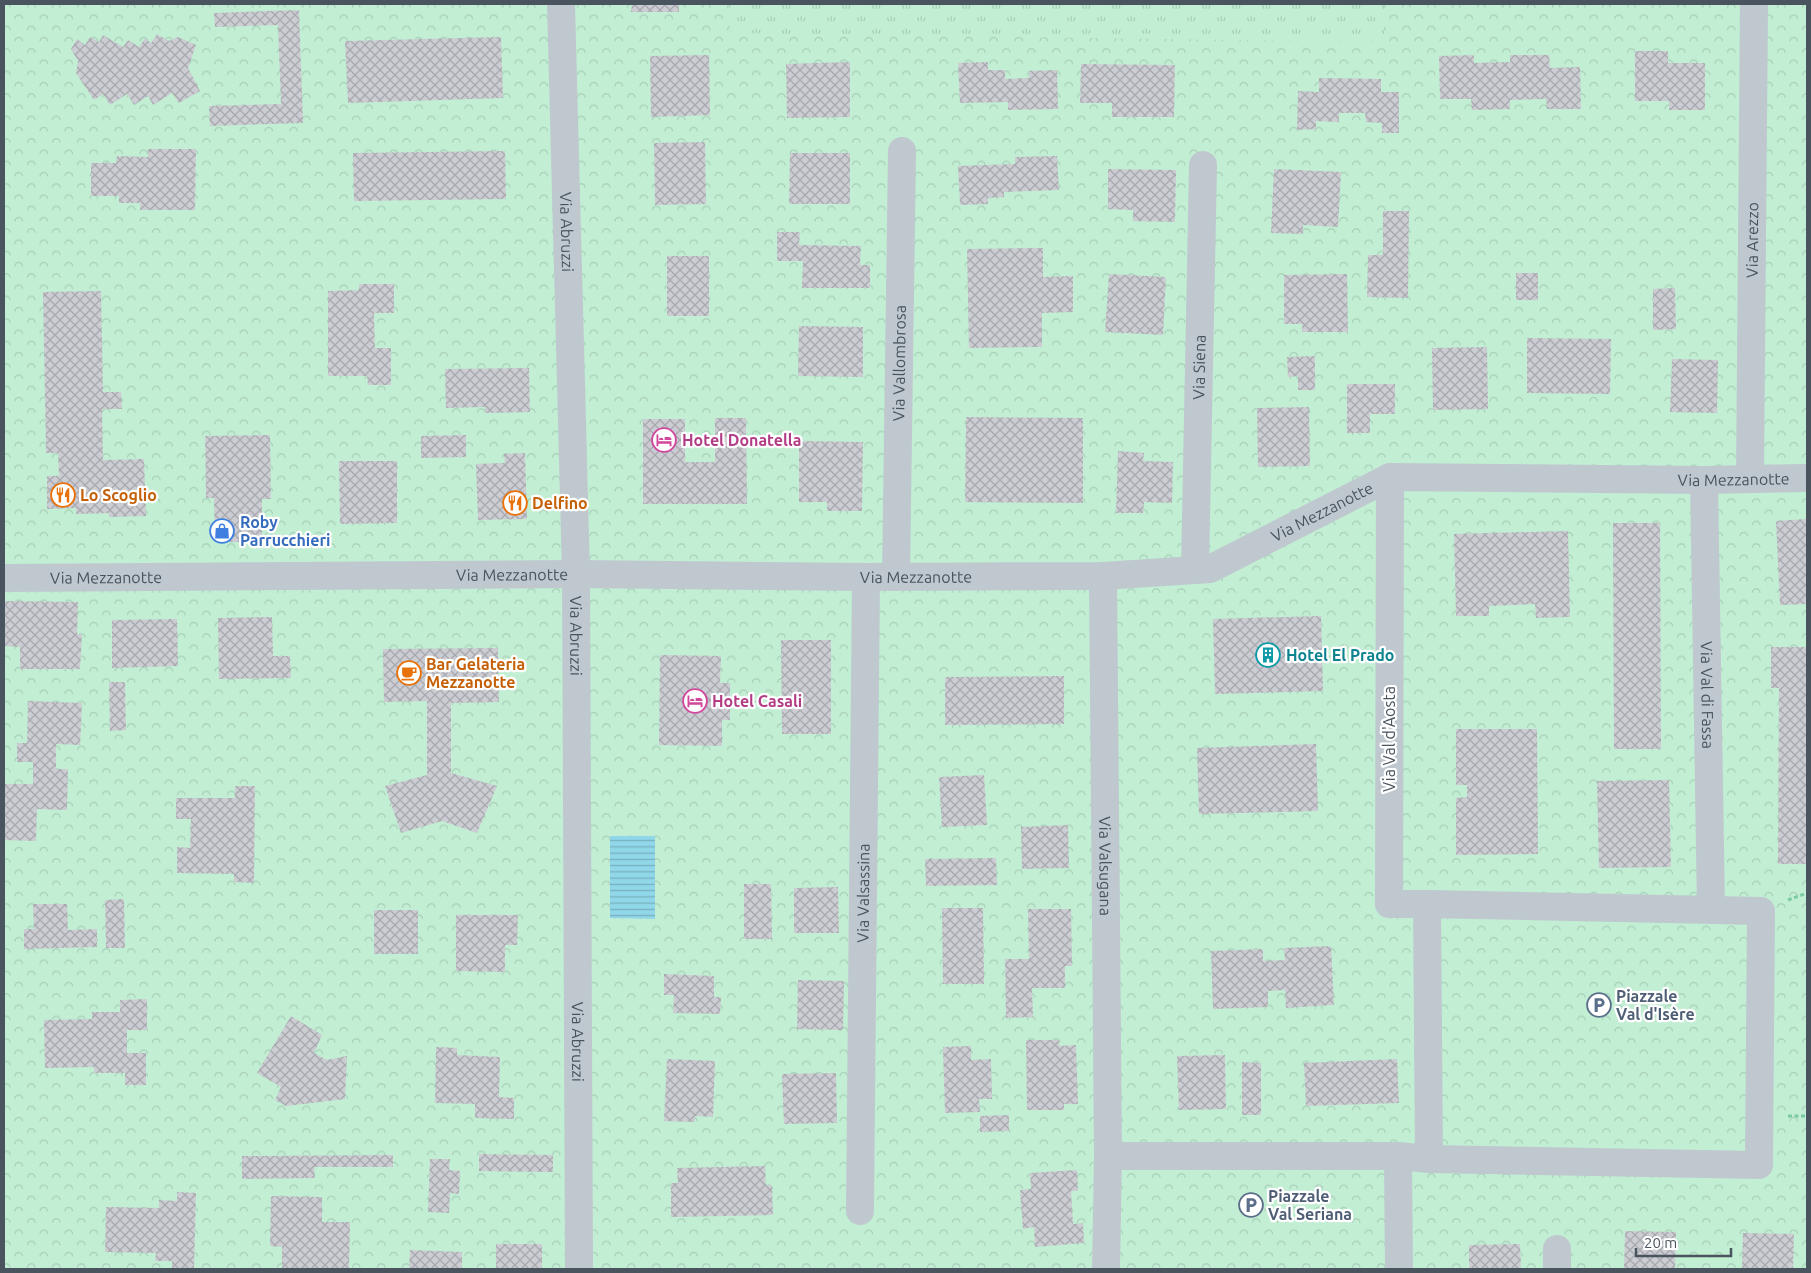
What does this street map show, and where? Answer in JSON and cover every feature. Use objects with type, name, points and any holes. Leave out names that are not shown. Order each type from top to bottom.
[{"type":"street","name":"Via Abruzzi","points":[[561,4],[576,574],[578,1269]]},
{"type":"street","name":"Via Arezzo","points":[[1750,478],[1754,4]]},
{"type":"street","name":"Via Vallombrosa","points":[[896,576],[902,151]]},
{"type":"street","name":"Via Siena","points":[[1195,569],[1203,165]]},
{"type":"street","name":"Via Mezzanotte","points":[[4,578],[576,574],[866,577],[1103,576],[1210,569],[1390,477],[1704,480],[1807,478]]},
{"type":"street","name":"Via Val d'Aosta","points":[[1390,477],[1389,904],[1427,904]]},
{"type":"street","name":"Via Val di Fassa","points":[[1704,480],[1712,909]]},
{"type":"street","name":"Via Valsugana","points":[[1103,576],[1108,1156],[1106,1269]]},
{"type":"street","name":"Via Valsassina","points":[[860,1211],[866,577]]},
{"type":"street","points":[[1108,1156],[1398,1156],[1429,1159],[1759,1165],[1761,911],[1427,904],[1429,1159]]},
{"type":"street","points":[[1398,1156],[1399,1269]]},
{"type":"path","points":[[1781,1116],[1807,1116]]},
{"type":"green space","points":[[4,4],[1807,4],[1807,1269],[4,1269]]},
{"type":"green space","points":[[729,4],[1384,4],[1384,42],[730,33]]},
{"type":"water","points":[[610,836],[655,836],[655,919],[610,918]]},
{"type":"building","points":[[632,4],[679,4],[679,12],[631,12]]},
{"type":"building","points":[[299,10],[303,123],[210,126],[209,106],[281,104],[278,25],[215,27],[214,13]]},
{"type":"building","points":[[157,34],[169,41],[178,37],[196,45],[188,68],[200,91],[179,103],[172,93],[153,105],[148,96],[134,105],[127,94],[110,105],[103,94],[94,100],[76,73],[78,61],[71,49],[77,39],[85,45],[90,37],[99,42],[103,35],[123,47],[128,40],[139,47],[145,38],[151,43]]},
{"type":"building","points":[[501,37],[503,98],[348,103],[345,41]]},
{"type":"building","points":[[1635,51],[1668,51],[1668,63],[1705,63],[1705,110],[1669,110],[1669,101],[1635,101]]},
{"type":"building","points":[[709,55],[710,115],[651,117],[650,56]]},
{"type":"building","points":[[1474,55],[1474,63],[1510,62],[1510,55],[1549,55],[1550,68],[1580,67],[1581,109],[1547,109],[1546,99],[1510,100],[1510,109],[1472,110],[1471,99],[1440,99],[1439,56]]},
{"type":"building","points":[[850,62],[850,117],[787,118],[786,64]]},
{"type":"building","points":[[988,62],[988,70],[1005,70],[1005,79],[1029,78],[1029,71],[1057,70],[1058,109],[1008,110],[1008,102],[960,103],[958,63]]},
{"type":"building","points":[[1081,64],[1175,65],[1174,117],[1112,117],[1112,103],[1080,103]]},
{"type":"building","points":[[1319,78],[1381,79],[1381,92],[1399,92],[1399,133],[1382,133],[1382,123],[1366,122],[1365,113],[1339,113],[1339,122],[1316,121],[1316,129],[1297,130],[1298,91],[1319,92]]},
{"type":"building","points":[[705,142],[706,204],[655,205],[654,143]]},
{"type":"building","points":[[148,149],[196,149],[195,210],[140,210],[140,203],[119,203],[119,196],[91,196],[91,163],[116,163],[117,156],[148,157]]},
{"type":"building","points":[[505,151],[506,199],[354,201],[353,153]]},
{"type":"building","points":[[790,153],[850,153],[850,204],[789,204]]},
{"type":"building","points":[[1057,156],[1059,190],[1004,192],[1004,197],[988,198],[988,204],[960,205],[958,166],[1015,164],[1015,157]]},
{"type":"building","points":[[1108,169],[1176,170],[1175,222],[1133,221],[1133,210],[1108,209]]},
{"type":"building","points":[[1274,169],[1341,172],[1338,227],[1303,225],[1303,234],[1271,233]]},
{"type":"building","points":[[1383,211],[1409,211],[1408,298],[1367,297],[1368,255],[1383,255]]},
{"type":"building","points":[[777,232],[800,232],[799,245],[861,246],[860,265],[870,265],[870,288],[802,288],[803,261],[777,261]]},
{"type":"building","points":[[1043,248],[1043,277],[1073,276],[1073,312],[1042,313],[1042,347],[969,348],[967,249]]},
{"type":"building","points":[[667,256],[709,256],[709,316],[667,316]]},
{"type":"building","points":[[1516,273],[1538,273],[1538,300],[1516,300]]},
{"type":"building","points":[[1109,274],[1166,277],[1163,335],[1105,332]]},
{"type":"building","points":[[1347,274],[1348,332],[1302,332],[1302,324],[1284,324],[1284,275]]},
{"type":"building","points":[[359,284],[394,284],[394,313],[374,313],[375,348],[391,348],[391,385],[368,385],[367,376],[328,376],[328,291],[359,290]]},
{"type":"building","points":[[1675,288],[1676,329],[1653,330],[1653,289]]},
{"type":"building","points":[[101,291],[103,392],[121,392],[122,409],[102,409],[103,460],[144,459],[146,516],[109,517],[109,513],[76,514],[76,508],[47,509],[47,476],[59,476],[58,453],[46,453],[43,292]]},
{"type":"building","points":[[799,326],[863,327],[863,377],[798,376]]},
{"type":"building","points":[[1527,338],[1611,339],[1610,394],[1527,393]]},
{"type":"building","points":[[1487,347],[1488,409],[1433,410],[1432,348]]},
{"type":"building","points":[[1315,356],[1315,390],[1298,390],[1298,376],[1288,377],[1287,357]]},
{"type":"building","points":[[1672,359],[1718,360],[1717,413],[1670,412]]},
{"type":"building","points":[[529,368],[530,412],[485,413],[485,407],[446,408],[445,369]]},
{"type":"building","points":[[1347,384],[1395,384],[1395,414],[1370,414],[1370,433],[1347,433]]},
{"type":"building","points":[[1309,407],[1310,466],[1258,467],[1257,408]]},
{"type":"building","points":[[966,417],[1083,418],[1083,503],[965,502]]},
{"type":"building","name":"Hotel Donatella","points":[[715,418],[746,418],[747,504],[643,504],[643,419],[685,419],[685,462],[715,462]]},
{"type":"building","points":[[270,435],[271,499],[262,499],[262,542],[215,542],[214,498],[206,498],[205,436]]},
{"type":"building","points":[[466,435],[466,457],[421,458],[421,436]]},
{"type":"building","points":[[799,441],[863,442],[862,511],[827,511],[827,502],[799,502]]},
{"type":"building","points":[[1118,451],[1144,453],[1143,461],[1173,462],[1172,503],[1144,502],[1143,513],[1116,513]]},
{"type":"building","points":[[525,453],[527,519],[478,520],[476,464],[505,463],[504,454]]},
{"type":"building","points":[[339,461],[397,461],[397,523],[340,524]]},
{"type":"building","points":[[1807,519],[1807,604],[1780,605],[1776,521]]},
{"type":"building","points":[[1613,523],[1660,523],[1661,749],[1614,749]]},
{"type":"building","points":[[1568,531],[1570,617],[1536,618],[1535,604],[1489,606],[1489,616],[1456,616],[1454,534]]},
{"type":"building","points":[[4,601],[78,602],[77,634],[82,634],[80,669],[20,669],[20,647],[4,646]]},
{"type":"building","name":"Hotel El Prado","points":[[1321,616],[1323,691],[1215,694],[1213,619]]},
{"type":"building","points":[[272,617],[273,656],[290,656],[291,678],[219,679],[218,618]]},
{"type":"building","points":[[177,619],[178,666],[112,668],[112,620]]},
{"type":"building","points":[[781,640],[831,640],[831,734],[782,734]]},
{"type":"building","points":[[1771,647],[1807,647],[1807,864],[1778,864],[1779,688],[1771,688]]},
{"type":"building","points":[[498,648],[499,702],[451,703],[451,773],[497,786],[477,833],[442,821],[401,833],[385,786],[427,775],[427,701],[384,702],[383,649]]},
{"type":"building","name":"Hotel Casali","points":[[660,655],[721,656],[720,683],[730,683],[730,720],[722,720],[722,746],[659,745]]},
{"type":"building","points":[[1064,676],[1064,724],[945,725],[945,677]]},
{"type":"building","points":[[109,682],[125,682],[126,730],[110,731]]},
{"type":"building","points":[[28,701],[82,703],[80,745],[56,744],[56,769],[68,769],[67,810],[37,809],[36,841],[4,840],[4,784],[33,784],[33,762],[17,762],[17,743],[27,743]]},
{"type":"building","points":[[1456,729],[1537,729],[1538,854],[1456,855],[1456,798],[1467,797],[1467,785],[1456,785]]},
{"type":"building","points":[[1316,744],[1318,811],[1199,814],[1197,748]]},
{"type":"building","points":[[984,775],[987,825],[942,827],[939,777]]},
{"type":"building","points":[[1669,780],[1671,867],[1599,868],[1597,781]]},
{"type":"building","points":[[235,786],[255,786],[254,883],[234,882],[234,874],[177,873],[177,847],[190,848],[191,819],[176,819],[176,798],[235,798]]},
{"type":"building","points":[[1068,825],[1069,868],[1022,869],[1021,827]]},
{"type":"building","points":[[996,858],[997,885],[926,886],[925,859]]},
{"type":"building","points":[[744,884],[771,884],[772,939],[744,939]]},
{"type":"building","points":[[838,887],[839,933],[794,933],[794,888]]},
{"type":"building","points":[[124,899],[125,948],[106,948],[105,900]]},
{"type":"building","points":[[33,904],[67,904],[68,930],[97,929],[97,947],[24,949],[24,929],[34,929]]},
{"type":"building","points":[[942,908],[983,908],[984,984],[943,984]]},
{"type":"building","points":[[1028,909],[1071,909],[1072,966],[1065,966],[1065,988],[1032,988],[1033,1017],[1006,1018],[1005,959],[1029,959]]},
{"type":"building","points":[[374,910],[418,910],[418,954],[374,954]]},
{"type":"building","points":[[456,915],[518,915],[517,945],[505,945],[505,972],[456,971]]},
{"type":"building","points":[[1331,946],[1334,1005],[1286,1008],[1285,990],[1268,991],[1268,1007],[1213,1009],[1211,951],[1263,949],[1263,961],[1285,960],[1284,948]]},
{"type":"building","points":[[664,974],[714,976],[714,997],[721,997],[720,1014],[673,1013],[674,995],[664,995]]},
{"type":"building","points":[[798,980],[844,981],[843,1030],[797,1029]]},
{"type":"building","points":[[147,999],[147,1030],[127,1030],[127,1053],[146,1053],[146,1085],[125,1085],[125,1073],[94,1073],[94,1067],[45,1068],[44,1020],[92,1019],[92,1012],[120,1012],[120,1000]]},
{"type":"building","points":[[291,1016],[322,1035],[314,1053],[327,1060],[347,1056],[345,1099],[286,1106],[275,1100],[281,1087],[257,1073]]},
{"type":"building","points":[[1026,1040],[1059,1040],[1059,1046],[1076,1045],[1078,1104],[1064,1104],[1064,1110],[1027,1110]]},
{"type":"building","points":[[971,1046],[971,1060],[991,1059],[992,1099],[979,1099],[980,1112],[945,1113],[943,1047]]},
{"type":"building","points":[[436,1047],[457,1048],[457,1055],[500,1057],[499,1097],[514,1098],[514,1119],[475,1118],[475,1104],[435,1103]]},
{"type":"building","points":[[1225,1055],[1226,1109],[1179,1110],[1177,1056]]},
{"type":"building","points":[[667,1059],[715,1061],[713,1117],[695,1116],[695,1122],[664,1121]]},
{"type":"building","points":[[1397,1059],[1399,1103],[1306,1106],[1304,1063]]},
{"type":"building","points":[[1242,1062],[1261,1063],[1261,1115],[1242,1115]]},
{"type":"building","points":[[836,1073],[837,1123],[784,1124],[782,1074]]},
{"type":"building","points":[[1009,1115],[1009,1131],[980,1132],[980,1116]]},
{"type":"building","points":[[479,1154],[553,1155],[553,1172],[479,1171]]},
{"type":"building","points":[[393,1155],[393,1167],[314,1167],[315,1178],[242,1179],[242,1156]]},
{"type":"building","points":[[430,1159],[450,1159],[449,1170],[460,1171],[459,1194],[450,1193],[449,1213],[428,1212]]},
{"type":"building","points":[[765,1166],[766,1185],[772,1185],[773,1215],[671,1217],[671,1183],[678,1183],[677,1168]]},
{"type":"building","points":[[1077,1170],[1078,1191],[1071,1191],[1073,1224],[1083,1223],[1084,1243],[1035,1247],[1034,1227],[1023,1229],[1020,1190],[1031,1189],[1030,1173]]},
{"type":"building","points":[[177,1192],[196,1193],[194,1269],[172,1269],[172,1261],[155,1261],[156,1253],[105,1252],[106,1207],[159,1208],[159,1200],[177,1201]]},
{"type":"building","points":[[271,1196],[322,1197],[322,1222],[350,1222],[349,1269],[282,1269],[282,1247],[270,1246]]},
{"type":"building","points":[[1625,1231],[1676,1232],[1675,1269],[1624,1269]]},
{"type":"building","points":[[1743,1233],[1794,1234],[1793,1269],[1742,1269]]},
{"type":"building","points":[[496,1244],[542,1244],[542,1269],[496,1269]]},
{"type":"building","points":[[1520,1244],[1521,1269],[1469,1269],[1469,1245]]},
{"type":"building","points":[[410,1250],[462,1252],[462,1269],[409,1269]]},
{"type":"place","name":"Hotel Donatella","points":[[664,440]]},
{"type":"place","name":"Lo Scoglio","points":[[63,495]]},
{"type":"place","name":"Delfino","points":[[515,503]]},
{"type":"place","name":"Roby Parrucchieri","points":[[222,531]]},
{"type":"place","name":"Hotel El Prado","points":[[1268,655]]},
{"type":"place","name":"Bar Gelateria Mezzanotte","points":[[409,673]]},
{"type":"place","name":"Hotel Casali","points":[[695,701]]},
{"type":"place","name":"Piazzale Val d'Isère","points":[[1599,1005]]},
{"type":"place","name":"Piazzale Val Seriana","points":[[1251,1205]]}]
